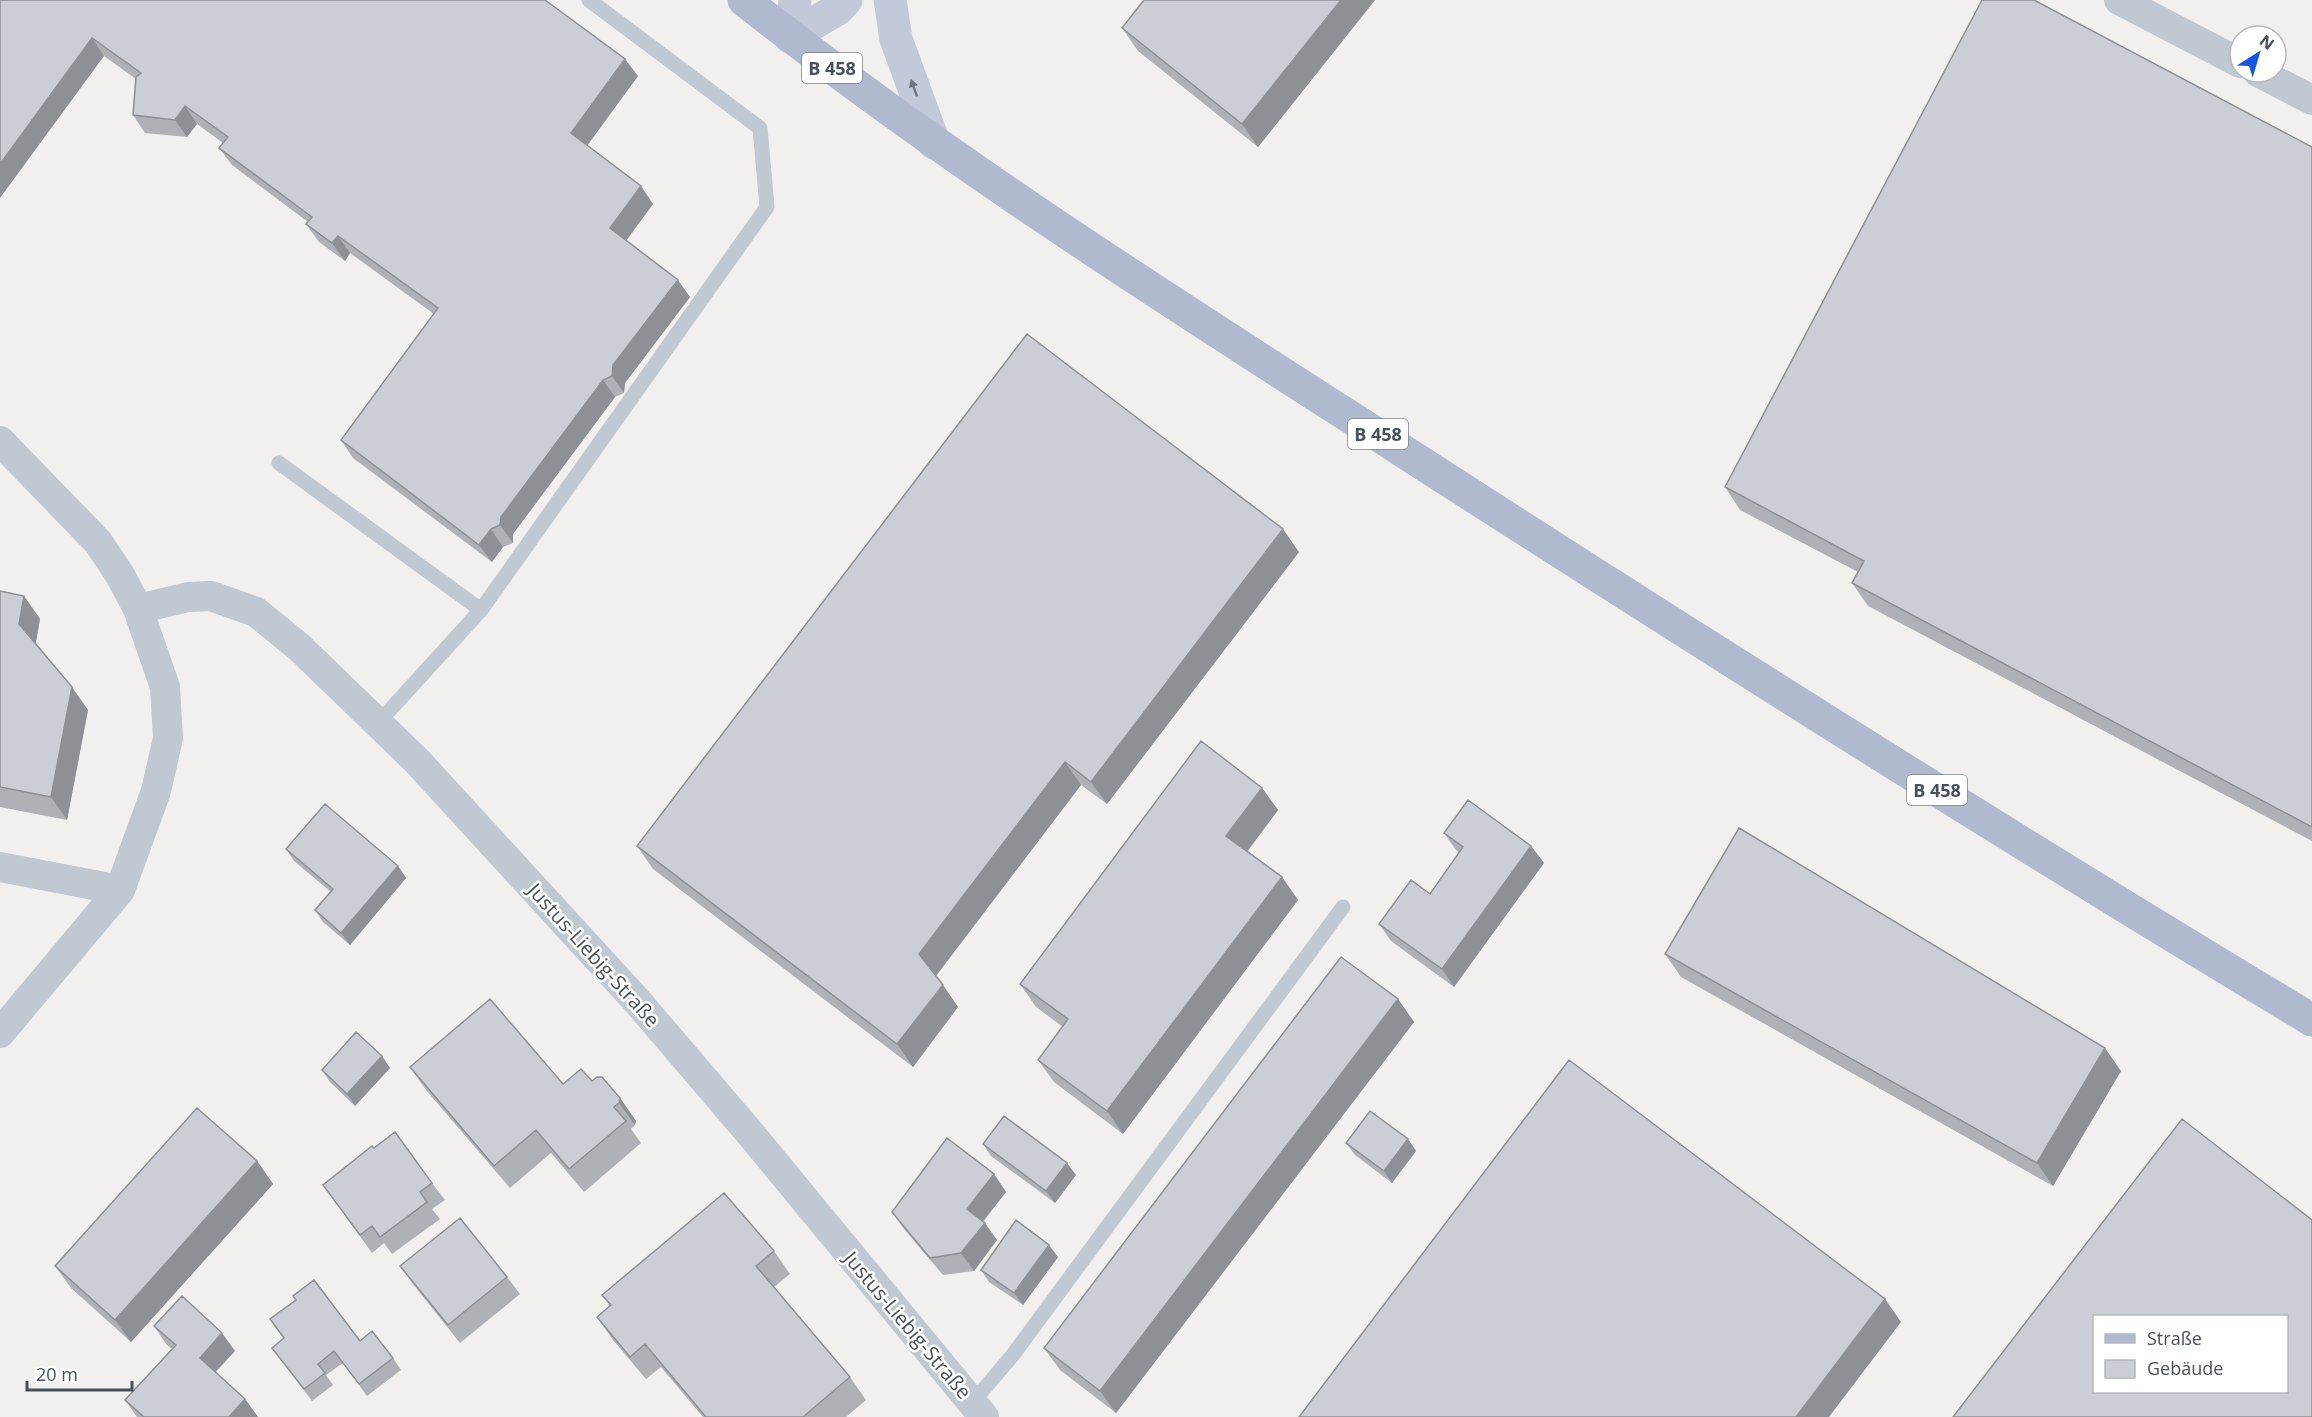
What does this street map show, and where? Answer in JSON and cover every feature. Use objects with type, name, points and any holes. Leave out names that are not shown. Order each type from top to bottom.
[{"type":"main road","name":"B 458","points":[[744,0],[790,37],[933,142],[1189,313],[1749,673],[2142,918],[2312,1020]]},
{"type":"main road","points":[[790,37],[795,0]]},
{"type":"main road","points":[[790,37],[838,9],[846,0]]},
{"type":"main road","points":[[890,0],[896,39],[933,142]]},
{"type":"street","points":[[2119,0],[2228,57]]},
{"type":"street","points":[[2281,84],[2312,100]]},
{"type":"street","points":[[0,441],[98,542],[120,575],[138,609],[165,687],[168,738],[156,791],[120,890],[0,1033]]},
{"type":"street","name":"Justus-Liebig-Straße","points":[[138,609],[188,597],[211,596],[256,612],[299,647],[379,722],[637,1001],[749,1132],[978,1410]]},
{"type":"street","points":[[0,867],[120,890]]},
{"type":"lane","points":[[379,722],[481,610],[767,207],[760,128],[589,0]]},
{"type":"lane","points":[[279,463],[481,610]]},
{"type":"lane","points":[[978,1410],[1012,1356],[1343,907]]},
{"type":"building","points":[[0,0],[545,0],[625,59],[571,133],[641,186],[610,228],[678,280],[613,365],[612,376],[603,380],[501,517],[500,525],[491,529],[479,545],[341,440],[438,308],[338,236],[332,243],[306,224],[312,217],[219,148],[228,137],[185,106],[175,120],[133,115],[136,77],[141,73],[92,38],[0,164]]},
{"type":"building","points":[[1144,0],[1341,0],[1242,124],[1122,28]]},
{"type":"building","points":[[1982,0],[2034,0],[2312,147],[2312,827],[1852,583],[1864,561],[1725,487]]},
{"type":"building","points":[[1027,334],[1283,529],[1091,782],[1065,762],[919,954],[943,985],[897,1044],[637,846]]},
{"type":"building","points":[[0,591],[24,596],[19,624],[72,687],[51,797],[0,787]]},
{"type":"building","points":[[1201,741],[1262,788],[1226,836],[1282,877],[1107,1111],[1038,1060],[1068,1019],[1020,984]]},
{"type":"building","points":[[1468,800],[1531,846],[1442,969],[1379,924],[1411,880],[1430,894],[1463,847],[1444,833]]},
{"type":"building","points":[[325,804],[398,866],[341,933],[315,910],[333,889],[286,849]]},
{"type":"building","points":[[1739,828],[2105,1048],[2037,1163],[1665,954]]},
{"type":"building","points":[[1341,957],[1398,999],[1100,1391],[1044,1348]]},
{"type":"building","points":[[490,999],[563,1084],[581,1069],[592,1081],[597,1077],[602,1077],[620,1098],[619,1103],[614,1107],[626,1121],[569,1169],[536,1130],[494,1166],[410,1067]]},
{"type":"building","points":[[356,1032],[382,1056],[347,1094],[322,1070]]},
{"type":"building","points":[[1569,1060],[1885,1299],[1796,1417],[1299,1417]]},
{"type":"building","points":[[197,1108],[257,1161],[115,1320],[55,1266]]},
{"type":"building","points":[[1370,1111],[1408,1139],[1384,1171],[1346,1143]]},
{"type":"building","points":[[1004,1116],[1067,1163],[1046,1191],[983,1144]]},
{"type":"building","points":[[2182,1119],[2312,1220],[2312,1417],[1953,1417]]},
{"type":"building","points":[[395,1132],[432,1183],[420,1192],[427,1202],[380,1237],[372,1226],[360,1235],[323,1185],[372,1146],[374,1148]]},
{"type":"building","points":[[947,1138],[994,1174],[967,1209],[985,1223],[961,1253],[930,1258],[892,1212]]},
{"type":"building","points":[[724,1193],[774,1251],[756,1266],[850,1377],[803,1417],[706,1417],[645,1344],[630,1357],[597,1317],[611,1305],[602,1295]]},
{"type":"building","points":[[460,1218],[507,1277],[448,1325],[400,1266]]},
{"type":"building","points":[[1016,1220],[1049,1245],[1014,1293],[981,1270]]},
{"type":"building","points":[[314,1280],[360,1341],[372,1331],[393,1358],[359,1384],[334,1351],[318,1364],[325,1373],[304,1389],[272,1348],[284,1338],[270,1319],[296,1300],[293,1296]]},
{"type":"building","points":[[182,1296],[222,1333],[200,1358],[245,1399],[229,1417],[144,1417],[125,1400],[176,1345],[154,1326]]}]
